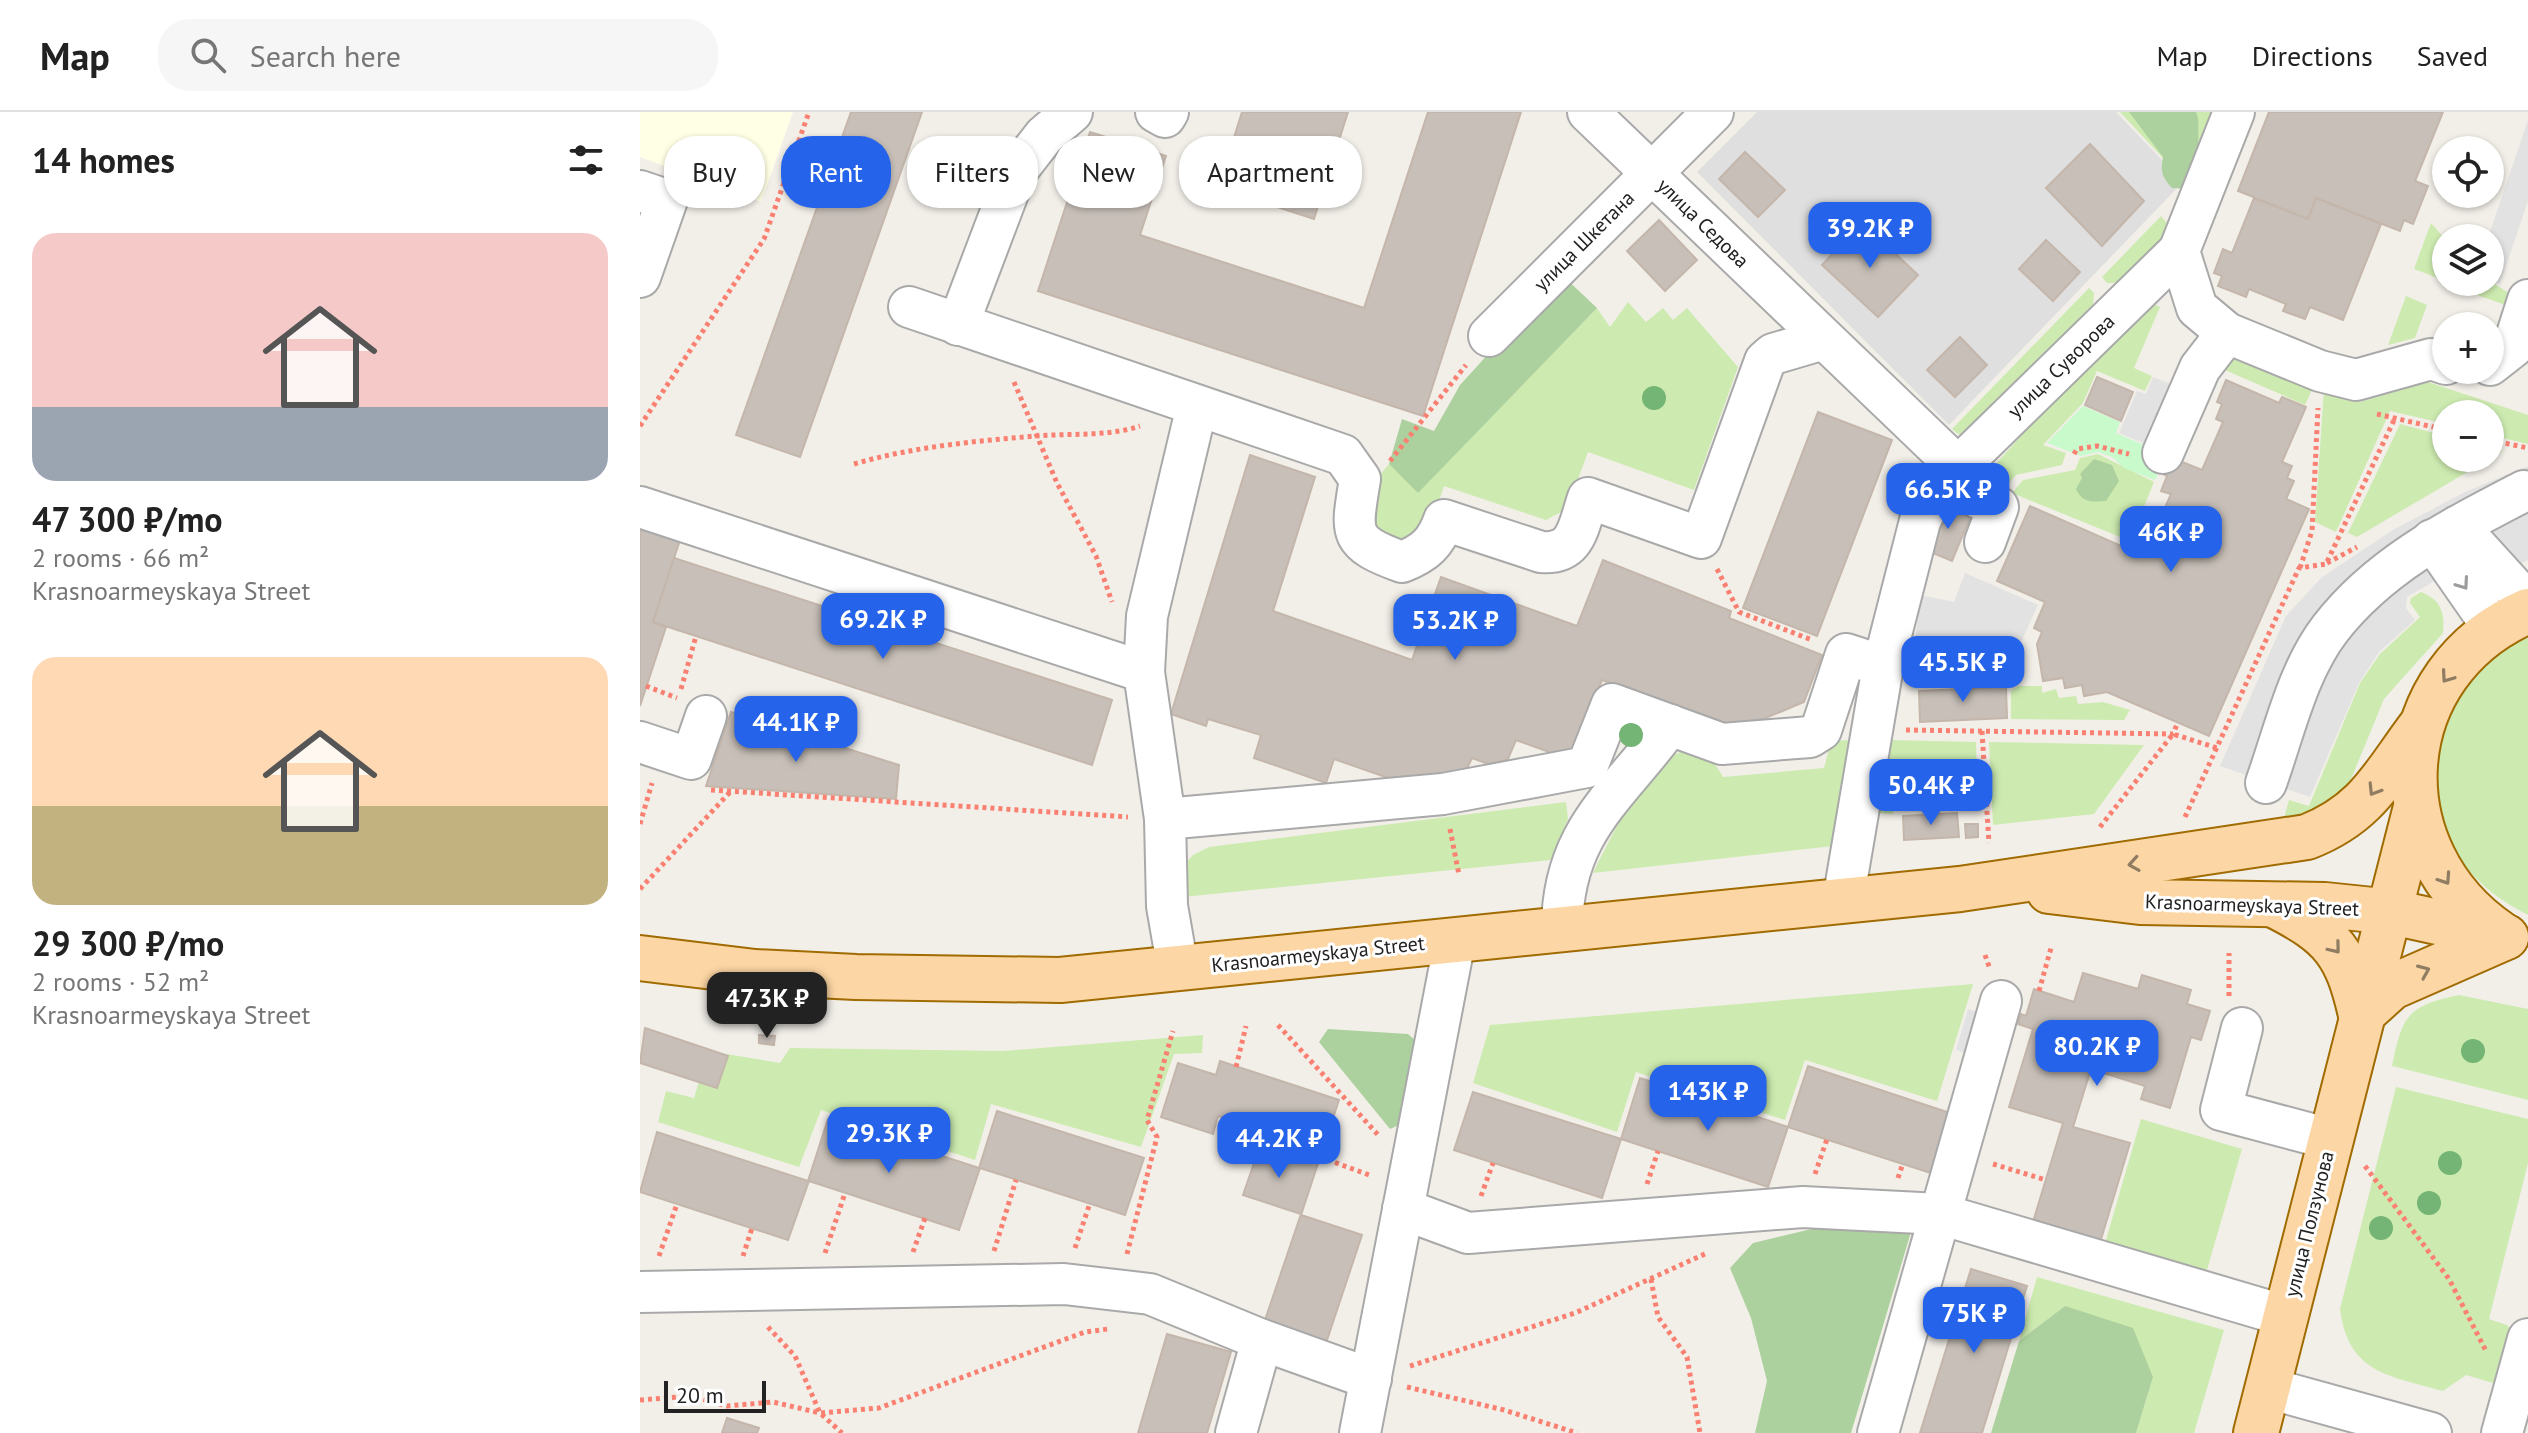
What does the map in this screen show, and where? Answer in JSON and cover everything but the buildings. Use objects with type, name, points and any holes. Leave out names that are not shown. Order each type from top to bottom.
[{"type":"main road","points":[[2517,614],[2467,650],[2445,677],[2420,727],[2414,774],[2416,807],[2424,839],[2443,877],[2479,918],[2517,942]]},
{"type":"main road","name":"Krasnoarmeyskaya Street","points":[[640,958],[755,972],[999,981],[1060,980],[1843,901],[1992,864],[2307,837],[2334,827],[2369,800],[2420,727]]},
{"type":"main road","name":"улица Ползунова","points":[[2256,1433],[2361,1015],[2392,912],[2416,807]]},
{"type":"main road","name":"Krasnoarmeyskaya Street","points":[[1992,864],[2140,902],[2325,905],[2392,912],[2517,942]]},
{"type":"main road","name":"улица Ползунова","points":[[2276,906],[2313,925],[2342,955],[2350,970],[2361,1015]]},
{"type":"main road","points":[[2361,1015],[2392,987],[2517,942]]},
{"type":"street","points":[[958,325],[1016,172],[1044,136],[1072,112]]},
{"type":"street","points":[[1156,112],[1165,117],[1168,112]]},
{"type":"street","name":"улица Седова","points":[[1588,112],[1824,339],[1951,474],[1998,507],[1985,542]]},
{"type":"street","name":"улица Шкетана","points":[[1489,336],[1713,112]]},
{"type":"street","points":[[2234,112],[2179,251],[2197,308],[2227,333],[2320,371],[2356,380],[2432,359]]},
{"type":"street","points":[[640,191],[667,200],[640,277]]},
{"type":"street","name":"улица Суворова","points":[[1843,901],[1864,660],[1920,521],[1951,474],[2179,251]]},
{"type":"street","points":[[2504,354],[2513,347],[2528,300]]},
{"type":"street","points":[[909,307],[1343,455],[1360,479],[1352,528],[1357,538],[1369,550],[1402,562],[1419,555],[1434,543],[1444,520],[1541,552],[1557,553],[1568,547],[1588,498],[1701,538],[1765,361],[1773,354],[1824,339]]},
{"type":"street","points":[[2163,453],[2200,368],[2227,333]]},
{"type":"street","points":[[1178,969],[1167,906],[1165,819],[1144,672],[1147,616],[1197,406]]},
{"type":"street","points":[[2266,783],[2303,679],[2329,631],[2384,575],[2445,533],[2524,491]]},
{"type":"street","points":[[640,507],[1144,672]]},
{"type":"street","points":[[2445,533],[2517,614]]},
{"type":"street","points":[[1165,819],[1443,794],[1587,767],[1612,704],[1722,744],[1810,737],[1821,730],[1864,660]]},
{"type":"street","points":[[640,742],[691,759],[692,707]]},
{"type":"street","points":[[1562,930],[1567,875],[1598,810],[1644,761],[1670,725]]},
{"type":"street","points":[[1360,1433],[1455,940]]},
{"type":"street","points":[[1878,1433],[2001,1001]]},
{"type":"street","points":[[2242,1028],[2221,1110],[2330,1139]]},
{"type":"street","points":[[1407,1190],[1468,1233],[1803,1207],[1940,1214],[2286,1316]]},
{"type":"street","points":[[643,1293],[734,1288],[1064,1284],[1116,1309],[1150,1294],[1262,1340],[1371,1379]]},
{"type":"street","points":[[2502,1433],[2528,1339]]},
{"type":"street","points":[[1236,1433],[1262,1340]]},
{"type":"street","points":[[2268,1388],[2431,1433]]},
{"type":"path","points":[[640,426],[764,239],[809,112]]},
{"type":"path","points":[[1386,466],[1489,336]]},
{"type":"path","points":[[997,338],[1036,436],[1096,556],[1114,608]]},
{"type":"path","points":[[2185,817],[2299,568],[2312,531],[2320,371]]},
{"type":"path","points":[[854,464],[887,454],[1036,436],[1125,431],[1197,406]]},
{"type":"path","points":[[2299,568],[2326,564],[2395,418],[2432,427]]},
{"type":"path","points":[[2504,443],[2528,448]]},
{"type":"path","points":[[2074,454],[2077,449],[2097,446],[2140,458],[2163,453]]},
{"type":"path","points":[[1701,538],[1739,612],[1864,660]]},
{"type":"path","points":[[646,686],[692,707]]},
{"type":"path","points":[[2100,827],[2173,734],[2178,722]]},
{"type":"path","points":[[1992,864],[1982,731],[2173,734],[2217,748]]},
{"type":"path","points":[[640,784],[668,787]]},
{"type":"path","points":[[699,789],[1165,819]]},
{"type":"path","points":[[640,889],[731,791]]},
{"type":"path","points":[[1443,794],[1459,875]]},
{"type":"path","points":[[2039,991],[2051,948]]},
{"type":"path","points":[[1278,1025],[1407,1190]]},
{"type":"path","points":[[1236,1067],[1246,1026]]},
{"type":"path","points":[[640,1400],[691,1396],[727,1406],[773,1402],[820,1413],[879,1408],[1085,1332],[1116,1309],[1157,1137],[1147,1120],[1173,1031]]},
{"type":"path","points":[[1958,1153],[2046,1180]]},
{"type":"path","points":[[1320,1157],[1407,1190]]},
{"type":"path","points":[[2364,1165],[2449,1279],[2481,1344],[2513,1393]]},
{"type":"path","points":[[983,1285],[1016,1180]]},
{"type":"path","points":[[815,1287],[845,1193]]},
{"type":"path","points":[[1064,1284],[1090,1203]]},
{"type":"path","points":[[643,1293],[677,1204]]},
{"type":"path","points":[[1371,1379],[1575,1313],[1720,1246]]},
{"type":"path","points":[[1651,1279],[1658,1317],[1687,1357],[1700,1433]]},
{"type":"path","points":[[734,1288],[795,1356],[820,1413],[842,1433]]},
{"type":"path","points":[[1371,1379],[1504,1410],[1577,1433]]},
{"type":"shaded area","points":[[640,112],[793,112],[784,136],[781,136],[781,146],[765,191],[765,136],[664,136],[664,166],[640,157]]},
{"type":"shaded area","points":[[1757,112],[2116,112],[2183,182],[1949,425],[1697,172]]},
{"type":"shaded area","points":[[2528,120],[2528,201],[2504,272],[2504,224],[2493,224],[2498,208],[2504,208],[2504,191]]},
{"type":"shaded area","points":[[2153,377],[2178,387],[2153,447],[2119,433],[2137,391],[2146,394]]},
{"type":"shaded area","points":[[2528,466],[2528,560],[2516,566],[2505,548],[2494,546],[2407,597],[2406,608],[2415,620],[2379,652],[2359,683],[2310,797],[2220,766],[2286,616],[2322,577],[2393,530],[2465,492]]},
{"type":"shaded area","points":[[1965,573],[2038,605],[2004,679],[1911,681],[1920,595],[1954,602]]},
{"type":"shaded area","points":[[1968,1009],[2012,1023],[2000,1064],[1956,1050]]},
{"type":"green space","points":[[2120,112],[2216,112],[2186,183]]},
{"type":"green space","points":[[2129,112],[2196,112],[2203,162],[2189,189],[2172,188],[2163,174],[2163,157]]},
{"type":"green space","points":[[2161,216],[2171,228],[2130,283],[2107,283],[2102,277]]},
{"type":"green space","points":[[2431,223],[2432,276],[2414,269]]},
{"type":"green space","points":[[1561,274],[1597,308],[1418,493],[1389,464],[1402,419],[1434,431],[1460,385]]},
{"type":"green space","points":[[2089,288],[2094,293],[2093,307],[1969,435],[1958,434],[1952,429]]},
{"type":"green space","points":[[2504,290],[2515,297],[2514,308],[2480,296],[2504,296]]},
{"type":"green space","points":[[2406,296],[2427,305],[2415,338],[2388,345]]},
{"type":"green space","points":[[1628,302],[1646,322],[1663,308],[1673,320],[1687,308],[1738,367],[1694,490],[1588,452],[1567,509],[1546,520],[1444,486],[1428,535],[1408,550],[1385,541],[1365,514],[1377,478],[1389,464],[1418,492],[1597,308],[1610,327]]},
{"type":"green space","points":[[2150,302],[2160,307],[2134,368],[2152,376],[2145,391],[2097,371],[2083,403],[2043,445],[2066,453],[2062,465],[2016,475],[2004,489],[1981,480],[2141,305]]},
{"type":"green space","points":[[2237,357],[2314,385],[2305,405],[2225,370],[2230,359]]},
{"type":"green space","points":[[2428,382],[2483,400],[2432,400],[2432,421],[2390,411],[2336,532],[2315,522],[2324,389],[2360,402]]},
{"type":"green space","points":[[2083,406],[2120,422],[2116,433],[2167,455],[2155,480],[2124,468],[2112,457],[2098,452],[2081,456],[2047,443]]},
{"type":"green space","points":[[2504,407],[2528,415],[2528,444],[2504,438]]},
{"type":"green space","points":[[2400,424],[2432,432],[2432,472],[2467,472],[2357,537],[2348,533]]},
{"type":"green space","points":[[2098,454],[2154,482],[2130,541],[2012,493],[2023,480],[2075,470],[2080,458]]},
{"type":"green space","points":[[2094,459],[2112,465],[2119,481],[2106,501],[2084,499],[2076,489],[2082,478],[2080,474]]},
{"type":"green space","points":[[2421,592],[2440,608],[2443,633],[2384,699],[2347,789],[2278,840],[2289,800],[2309,806],[2360,683],[2380,654],[2420,617],[2410,603],[2411,598]]},
{"type":"green space","points":[[2528,638],[2528,915],[2494,894],[2465,866],[2448,837],[2439,804],[2437,771],[2443,737],[2455,705],[2474,677],[2498,654]]},
{"type":"green space","points":[[2018,686],[2042,686],[2042,693],[2056,689],[2059,698],[2076,696],[2078,704],[2103,702],[2130,710],[2124,720],[2011,719],[2011,691]]},
{"type":"green space","points":[[1851,740],[1833,846],[1593,873],[1630,804],[1667,760],[1686,751],[1705,755],[1723,777],[1824,768],[1831,741]]},
{"type":"green space","points":[[1889,740],[1976,742],[1978,810],[1956,811],[1954,798],[1894,803],[1893,814],[1875,813]]},
{"type":"green space","points":[[1989,742],[2144,745],[2094,814],[1993,825]]},
{"type":"green space","points":[[1566,802],[1568,819],[1551,860],[1183,897],[1181,868],[1193,855],[1209,847]]},
{"type":"green space","points":[[1973,984],[1937,1101],[1805,1060],[1785,1120],[1636,1072],[1617,1132],[1473,1083],[1490,1025]]},
{"type":"green space","points":[[2459,995],[2528,1009],[2528,1100],[2392,1066],[2399,1035],[2410,1016],[2428,1004]]},
{"type":"green space","points":[[1328,1029],[1408,1034],[1425,1049],[1408,1121],[1390,1129],[1319,1042]]},
{"type":"green space","points":[[1203,1035],[1202,1053],[1174,1054],[1141,1147],[991,1104],[975,1160],[821,1110],[799,1167],[658,1122],[666,1091],[694,1098],[708,1051],[780,1063],[790,1048],[1003,1051]]},
{"type":"green space","points":[[2396,1087],[2528,1119],[2528,1163],[2489,1319],[2507,1325],[2520,1339],[2506,1387],[2466,1375],[2443,1391],[2405,1381],[2374,1368],[2362,1359],[2352,1347],[2345,1330],[2340,1309]]},
{"type":"green space","points":[[2141,1119],[2242,1149],[2202,1287],[2101,1257]]},
{"type":"green space","points":[[1828,1225],[1911,1232],[1851,1433],[1755,1433],[1767,1381],[1751,1318],[1730,1268],[1753,1243]]},
{"type":"green space","points":[[2037,1277],[2224,1330],[2194,1433],[2136,1433],[2153,1377],[2065,1306],[2019,1341]]},
{"type":"green space","points":[[2065,1306],[2133,1328],[2153,1377],[2136,1433],[1991,1433],[2019,1341]]}]
